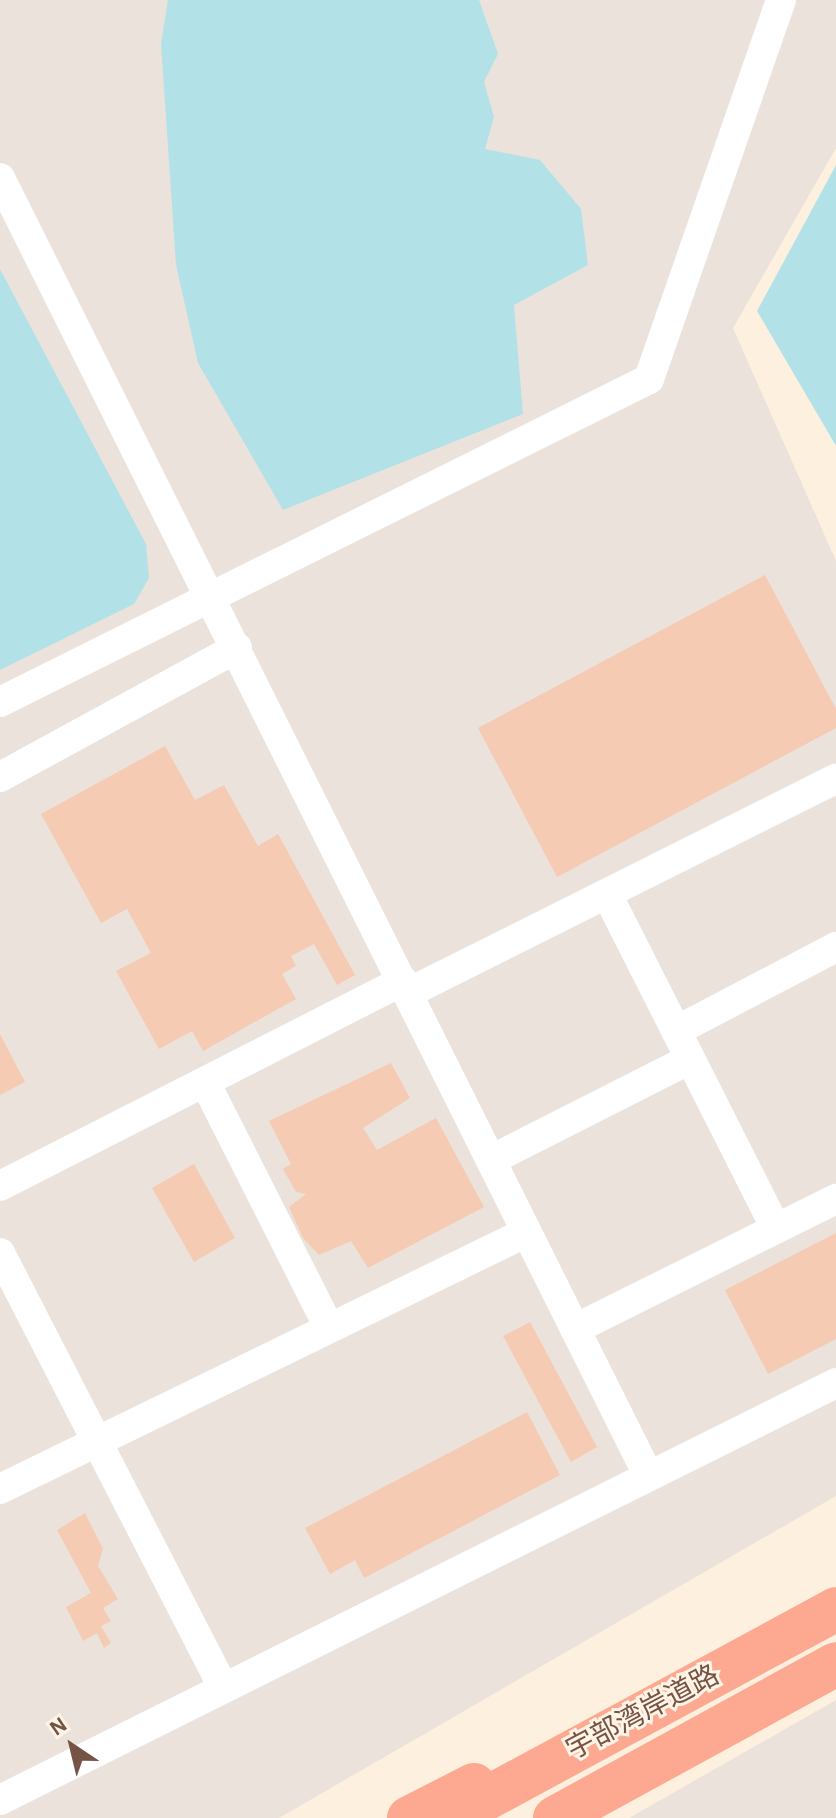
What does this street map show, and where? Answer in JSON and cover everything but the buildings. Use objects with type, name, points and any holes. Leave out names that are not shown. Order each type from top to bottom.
[{"type":"highway","name":"宇部湾岸道路","points":[[450,1818],[836,1609]]},
{"type":"highway","points":[[409,1818],[795,1631]]},
{"type":"highway","name":"宇部湾岸道路","points":[[555,1818],[827,1670]]},
{"type":"highway","points":[[577,1818],[827,1670]]},
{"type":"lane","points":[[0,702],[649,379],[781,0]]},
{"type":"lane","points":[[0,178],[647,1473]]},
{"type":"lane","points":[[0,777],[237,648]]},
{"type":"lane","points":[[0,1186],[205,1082],[607,894],[836,779]]},
{"type":"lane","points":[[607,894],[776,1229]]},
{"type":"lane","points":[[676,1031],[836,947]]},
{"type":"lane","points":[[491,1160],[690,1059]]},
{"type":"lane","points":[[205,1082],[329,1328]]},
{"type":"lane","points":[[575,1329],[836,1199]]},
{"type":"lane","points":[[0,1489],[527,1232]]},
{"type":"lane","points":[[0,1253],[223,1687]]},
{"type":"lane","points":[[2,1794],[223,1687],[647,1473],[836,1383]]},
{"type":"shaded area","points":[[0,0],[836,0],[836,148],[733,328],[836,561],[836,1496],[279,1818],[0,1818]]},
{"type":"shaded area","points":[[836,1700],[836,1818],[629,1818]]},
{"type":"water","points":[[168,0],[479,0],[498,54],[484,82],[494,117],[485,149],[540,160],[581,209],[588,265],[514,305],[523,414],[283,510],[198,363],[176,265],[161,44]]},
{"type":"water","points":[[836,165],[836,446],[757,311]]},
{"type":"water","points":[[0,269],[146,544],[149,578],[134,604],[0,670]]}]
